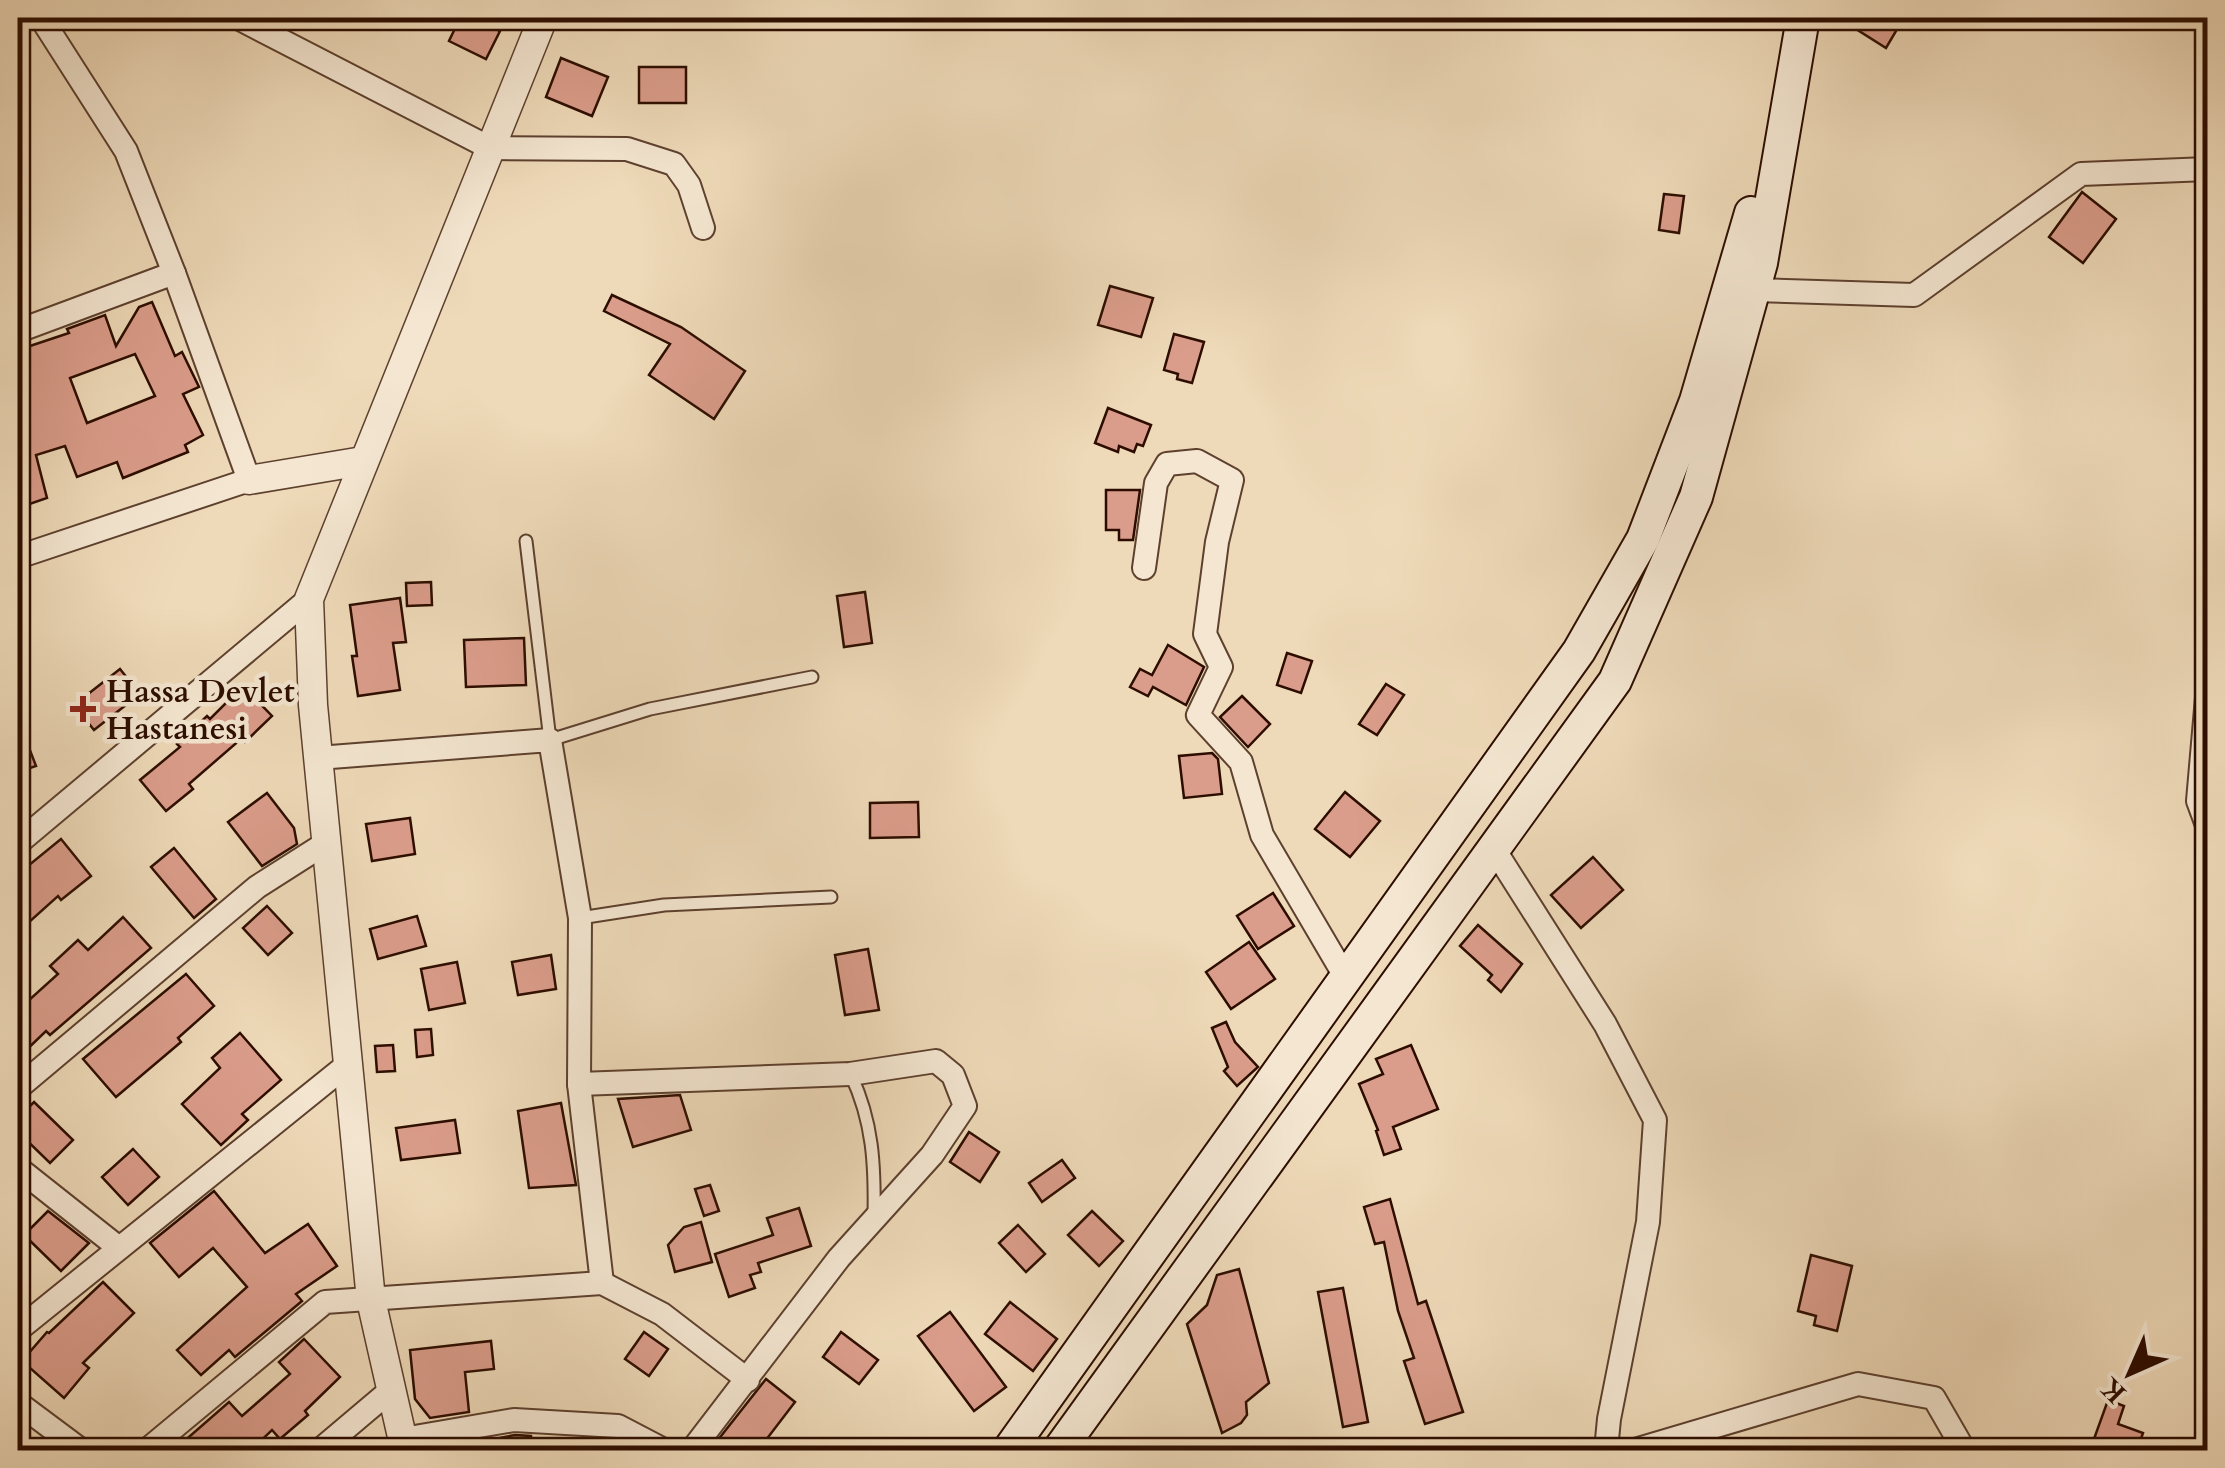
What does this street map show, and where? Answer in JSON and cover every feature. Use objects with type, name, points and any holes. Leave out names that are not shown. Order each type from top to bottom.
[{"type":"main road","points":[[1059,1450],[1615,681],[1696,497],[1753,290],[1803,18]]},
{"type":"main road","points":[[1009,1450],[1579,651],[1643,538],[1696,402],[1796,60]]},
{"type":"street","points":[[42,18],[126,151],[249,480]]},
{"type":"street","points":[[238,18],[490,148],[627,149],[674,164],[689,185],[703,228]]},
{"type":"street","points":[[543,18],[309,599],[318,758],[371,1300],[404,1445],[514,1420],[618,1426],[664,1450]]},
{"type":"street","points":[[1753,290],[1914,295],[2081,174],[2208,170]]},
{"type":"street","points":[[20,323],[174,274]]},
{"type":"street","points":[[1144,568],[1156,483],[1166,464],[1197,461],[1232,480],[1217,542],[1205,634],[1221,668],[1198,715],[1241,762],[1262,835],[1346,978]]},
{"type":"street","points":[[18,557],[249,480],[362,462]]},
{"type":"street","points":[[18,843],[309,599]]},
{"type":"street","points":[[2208,686],[2198,800],[2208,828]]},
{"type":"street","points":[[318,758],[550,740],[580,918],[579,1084],[602,1283]]},
{"type":"street","points":[[18,1088],[257,887],[326,843]]},
{"type":"street","points":[[1494,848],[1605,1024],[1655,1120],[1648,1222],[1606,1450]]},
{"type":"street","points":[[579,1084],[850,1074],[936,1061],[953,1075],[965,1106],[932,1154],[839,1258],[692,1450]]},
{"type":"street","points":[[18,1330],[348,1064]]},
{"type":"street","points":[[18,1168],[119,1248]]},
{"type":"street","points":[[147,1450],[324,1302],[602,1283],[662,1314],[748,1380]]},
{"type":"street","points":[[1635,1450],[1858,1384],[1934,1398],[1964,1450]]},
{"type":"street","points":[[320,1450],[392,1390]]},
{"type":"street","points":[[18,1402],[81,1450]]},
{"type":"lane","points":[[526,541],[550,740],[650,710],[812,677]]},
{"type":"lane","points":[[580,918],[664,905],[831,897]]},
{"type":"lane","points":[[850,1074],[866,1108],[875,1172],[874,1221]]},
{"type":"building","points":[[460,18],[473,18],[500,31],[486,59],[449,41]]},
{"type":"building","points":[[1862,18],[1885,18],[1899,26],[1886,48],[1856,29]]},
{"type":"building","points":[[561,58],[608,77],[592,116],[546,97]]},
{"type":"building","points":[[639,67],[686,67],[686,103],[639,103]]},
{"type":"building","points":[[2082,192],[2116,219],[2083,263],[2049,237]]},
{"type":"building","points":[[1664,194],[1684,196],[1679,233],[1659,230]]},
{"type":"building","points":[[1110,286],[1153,298],[1141,337],[1098,325]]},
{"type":"building","points":[[612,295],[681,327],[745,371],[714,419],[649,375],[670,344],[604,311]]},
{"type":"building","points":[[152,302],[175,356],[182,352],[199,387],[183,394],[203,435],[185,445],[188,452],[123,478],[117,462],[77,477],[65,446],[36,455],[47,498],[18,508],[18,350],[69,333],[67,329],[105,315],[116,346],[139,307]],"holes":[[[135,354],[155,396],[87,423],[70,378]]]},
{"type":"building","points":[[1174,334],[1204,342],[1192,383],[1164,370]]},
{"type":"building","points":[[1108,408],[1151,425],[1143,446],[1137,444],[1134,452],[1119,446],[1118,452],[1095,443]]},
{"type":"building","points":[[1106,490],[1140,490],[1133,540],[1119,540],[1119,530],[1106,530]]},
{"type":"building","points":[[431,582],[432,605],[407,606],[406,583]]},
{"type":"building","points":[[865,592],[872,643],[844,647],[837,596]]},
{"type":"building","points":[[400,598],[406,642],[393,643],[400,690],[358,696],[350,605]]},
{"type":"building","points":[[524,638],[526,685],[466,687],[464,640]]},
{"type":"building","points":[[1168,645],[1204,667],[1186,705],[1153,687],[1148,696],[1130,687],[1140,669],[1152,675]]},
{"type":"building","points":[[1287,653],[1312,661],[1301,693],[1277,685]]},
{"type":"building","points":[[120,669],[140,694],[94,730],[74,705]]},
{"type":"building","points":[[1386,684],[1404,695],[1377,735],[1359,724]]},
{"type":"building","points":[[243,686],[272,716],[245,742],[242,738],[189,784],[193,789],[166,811],[140,780]]},
{"type":"building","points":[[1242,696],[1270,724],[1248,747],[1220,717]]},
{"type":"building","points":[[18,719],[36,766],[18,772]]},
{"type":"building","points":[[1212,753],[1218,759],[1222,794],[1184,798],[1179,756]]},
{"type":"building","points":[[1345,792],[1380,821],[1350,857],[1315,829]]},
{"type":"building","points":[[267,793],[294,828],[297,844],[262,866],[228,822]]},
{"type":"building","points":[[918,802],[919,837],[870,838],[870,803]]},
{"type":"building","points":[[410,818],[415,854],[372,861],[366,824]]},
{"type":"building","points":[[61,839],[91,876],[61,900],[58,896],[18,932],[18,874]]},
{"type":"building","points":[[174,848],[216,899],[194,918],[151,867]]},
{"type":"building","points":[[1593,857],[1623,890],[1581,928],[1551,895]]},
{"type":"building","points":[[1273,893],[1294,926],[1258,949],[1237,916]]},
{"type":"building","points":[[267,906],[292,933],[268,955],[243,928]]},
{"type":"building","points":[[417,916],[426,946],[378,959],[370,929]]},
{"type":"building","points":[[123,917],[151,948],[18,1058],[18,1010],[58,974],[50,966],[78,940],[88,950]]},
{"type":"building","points":[[1478,925],[1522,964],[1501,992],[1488,980],[1492,975],[1460,946]]},
{"type":"building","points":[[1249,942],[1275,979],[1231,1009],[1206,972]]},
{"type":"building","points":[[868,949],[879,1010],[845,1015],[835,955]]},
{"type":"building","points":[[551,955],[556,989],[518,995],[512,962]]},
{"type":"building","points":[[457,962],[465,1003],[429,1010],[421,969]]},
{"type":"building","points":[[186,974],[214,1006],[178,1038],[181,1042],[116,1097],[83,1059]]},
{"type":"building","points":[[1226,1022],[1235,1042],[1258,1067],[1237,1086],[1224,1071],[1228,1067],[1212,1028]]},
{"type":"building","points":[[431,1029],[433,1055],[417,1057],[415,1030]]},
{"type":"building","points":[[240,1033],[281,1080],[242,1114],[248,1120],[221,1145],[182,1104],[220,1068],[212,1058]]},
{"type":"building","points":[[393,1045],[395,1071],[377,1072],[375,1046]]},
{"type":"building","points":[[1411,1045],[1438,1109],[1393,1127],[1401,1149],[1384,1155],[1359,1084],[1383,1074],[1376,1059]]},
{"type":"building","points":[[680,1095],[691,1130],[633,1147],[618,1099]]},
{"type":"building","points":[[34,1102],[73,1140],[50,1163],[18,1132],[18,1118]]},
{"type":"building","points":[[561,1103],[576,1185],[529,1188],[518,1111]]},
{"type":"building","points":[[455,1120],[460,1153],[401,1160],[396,1128]]},
{"type":"building","points":[[969,1132],[999,1152],[980,1182],[950,1162]]},
{"type":"building","points":[[133,1149],[159,1177],[128,1205],[102,1177]]},
{"type":"building","points":[[1062,1160],[1075,1178],[1042,1202],[1029,1183]]},
{"type":"building","points":[[710,1185],[719,1211],[704,1216],[695,1189]]},
{"type":"building","points":[[214,1191],[265,1253],[308,1224],[337,1266],[296,1294],[302,1301],[235,1357],[229,1350],[201,1375],[177,1350],[247,1287],[213,1248],[179,1277],[150,1243]]},
{"type":"building","points":[[1390,1199],[1418,1304],[1426,1301],[1463,1412],[1425,1424],[1404,1361],[1414,1358],[1398,1311],[1384,1242],[1375,1244],[1364,1207]]},
{"type":"building","points":[[799,1208],[811,1246],[758,1263],[761,1272],[750,1275],[755,1288],[729,1297],[715,1254],[773,1235],[767,1218]]},
{"type":"building","points":[[48,1211],[89,1243],[61,1271],[24,1235]]},
{"type":"building","points":[[1092,1211],[1123,1241],[1099,1266],[1068,1235]]},
{"type":"building","points":[[701,1222],[712,1262],[675,1272],[668,1245],[684,1227]]},
{"type":"building","points":[[1018,1225],[1045,1254],[1026,1272],[999,1243]]},
{"type":"building","points":[[1811,1255],[1852,1266],[1837,1331],[1814,1325],[1816,1316],[1798,1311]]},
{"type":"building","points":[[1239,1269],[1269,1383],[1246,1402],[1247,1415],[1241,1423],[1222,1433],[1187,1324],[1207,1305],[1217,1275]]},
{"type":"building","points":[[103,1282],[134,1313],[83,1363],[89,1368],[64,1398],[22,1361],[47,1332]]},
{"type":"building","points":[[1343,1288],[1368,1422],[1343,1427],[1318,1292]]},
{"type":"building","points":[[1010,1302],[1057,1339],[1033,1371],[985,1334]]},
{"type":"building","points":[[950,1312],[1006,1387],[974,1411],[918,1336]]},
{"type":"building","points":[[644,1332],[668,1349],[649,1376],[625,1359]]},
{"type":"building","points":[[841,1332],[878,1360],[859,1384],[823,1357]]},
{"type":"building","points":[[304,1339],[340,1377],[305,1411],[308,1415],[280,1439],[272,1430],[251,1450],[174,1450],[229,1402],[242,1416],[290,1374],[279,1362]]},
{"type":"building","points":[[491,1341],[494,1369],[465,1372],[469,1412],[430,1418],[415,1399],[410,1350]]},
{"type":"building","points":[[766,1379],[795,1402],[769,1436],[757,1450],[710,1450]]},
{"type":"building","points":[[2108,1400],[2124,1406],[2118,1424],[2143,1433],[2137,1450],[2090,1450]]},
{"type":"building","points":[[515,1435],[531,1436],[533,1450],[437,1450]]},
{"type":"place","name":"Hassa Devlet Hastanesi","points":[[83,709]]}]
